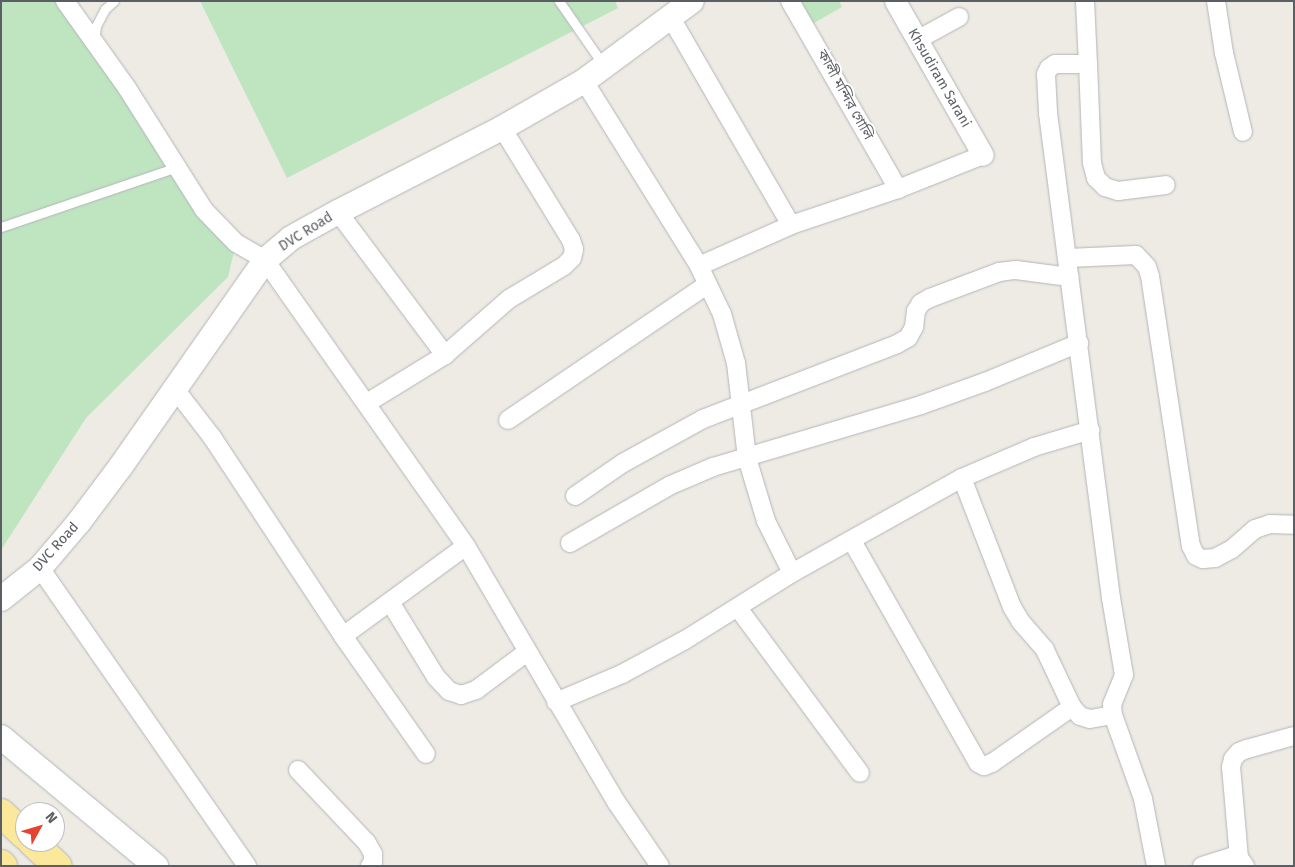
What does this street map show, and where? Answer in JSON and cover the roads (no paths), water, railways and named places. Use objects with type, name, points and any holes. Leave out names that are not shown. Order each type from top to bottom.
[{"type":"highway","points":[[1,813],[15,826]]},
{"type":"highway","points":[[43,852],[58,866]]},
{"type":"main road","name":"DVC Road","points":[[1,599],[40,568],[85,514],[175,389],[264,260],[291,238],[502,128],[584,81],[692,1]]},
{"type":"main road","points":[[1,737],[156,866]]},
{"type":"street","points":[[65,1],[178,167],[204,210],[236,243],[264,260],[466,546],[617,803],[660,866]]},
{"type":"street","name":"কালী মন্দির গোলি","points":[[790,1],[898,189]]},
{"type":"street","name":"Khsudiram Sarani","points":[[895,1],[983,155]]},
{"type":"street","points":[[1085,1],[1092,163],[1096,178],[1105,187],[1118,191],[1166,185]]},
{"type":"street","points":[[1216,1],[1224,53],[1243,132]]},
{"type":"street","points":[[917,40],[959,17]]},
{"type":"street","points":[[671,18],[791,224]]},
{"type":"street","points":[[1088,64],[1055,64],[1049,68],[1046,74],[1048,113],[1068,258],[1079,362],[1091,430],[1111,598],[1124,675],[1112,704],[1113,715],[1143,799],[1156,866]]},
{"type":"street","points":[[584,81],[698,266],[722,314],[734,355],[747,458],[766,521],[792,573]]},
{"type":"street","points":[[367,404],[444,354],[509,299],[564,266],[572,258],[574,249],[571,240],[502,128]]},
{"type":"street","points":[[698,266],[791,224],[898,189],[983,155]]},
{"type":"street","points":[[338,212],[444,354]]},
{"type":"street","points":[[1068,258],[1136,255],[1147,267],[1150,276],[1191,546],[1196,556],[1203,559],[1215,558],[1232,548],[1255,529],[1270,524],[1294,525]]},
{"type":"street","points":[[575,496],[662,440],[740,402],[897,344],[908,338],[914,328],[916,311],[921,303],[942,293],[999,272],[1016,270],[1070,278]]},
{"type":"street","points":[[508,420],[707,285]]},
{"type":"street","points":[[570,543],[671,485],[712,467],[920,405],[985,382],[1078,342]]},
{"type":"street","points":[[175,389],[212,437],[343,636],[426,754]]},
{"type":"street","points":[[556,702],[622,674],[738,608],[792,573],[962,478],[1034,447],[1091,430]]},
{"type":"street","points":[[962,478],[1012,607],[1021,622],[1045,650],[1072,708],[1080,716],[1090,719],[1113,715]]},
{"type":"street","points":[[852,541],[978,763],[984,766],[992,763],[1072,708]]},
{"type":"street","points":[[343,636],[466,546]]},
{"type":"street","points":[[40,568],[247,866]]},
{"type":"street","points":[[390,602],[436,677],[449,691],[461,695],[476,690],[527,652]]},
{"type":"street","points":[[738,608],[860,773]]},
{"type":"street","points":[[1242,862],[1231,767],[1233,759],[1247,749],[1294,736]]},
{"type":"street","points":[[298,770],[367,843],[373,854],[373,862],[370,866]]},
{"type":"street","points":[[1202,866],[1231,857],[1242,862]]},
{"type":"lane","points":[[94,41],[96,26],[106,9],[114,1]]},
{"type":"lane","points":[[559,1],[604,66]]},
{"type":"lane","points":[[1,227],[178,167]]}]
